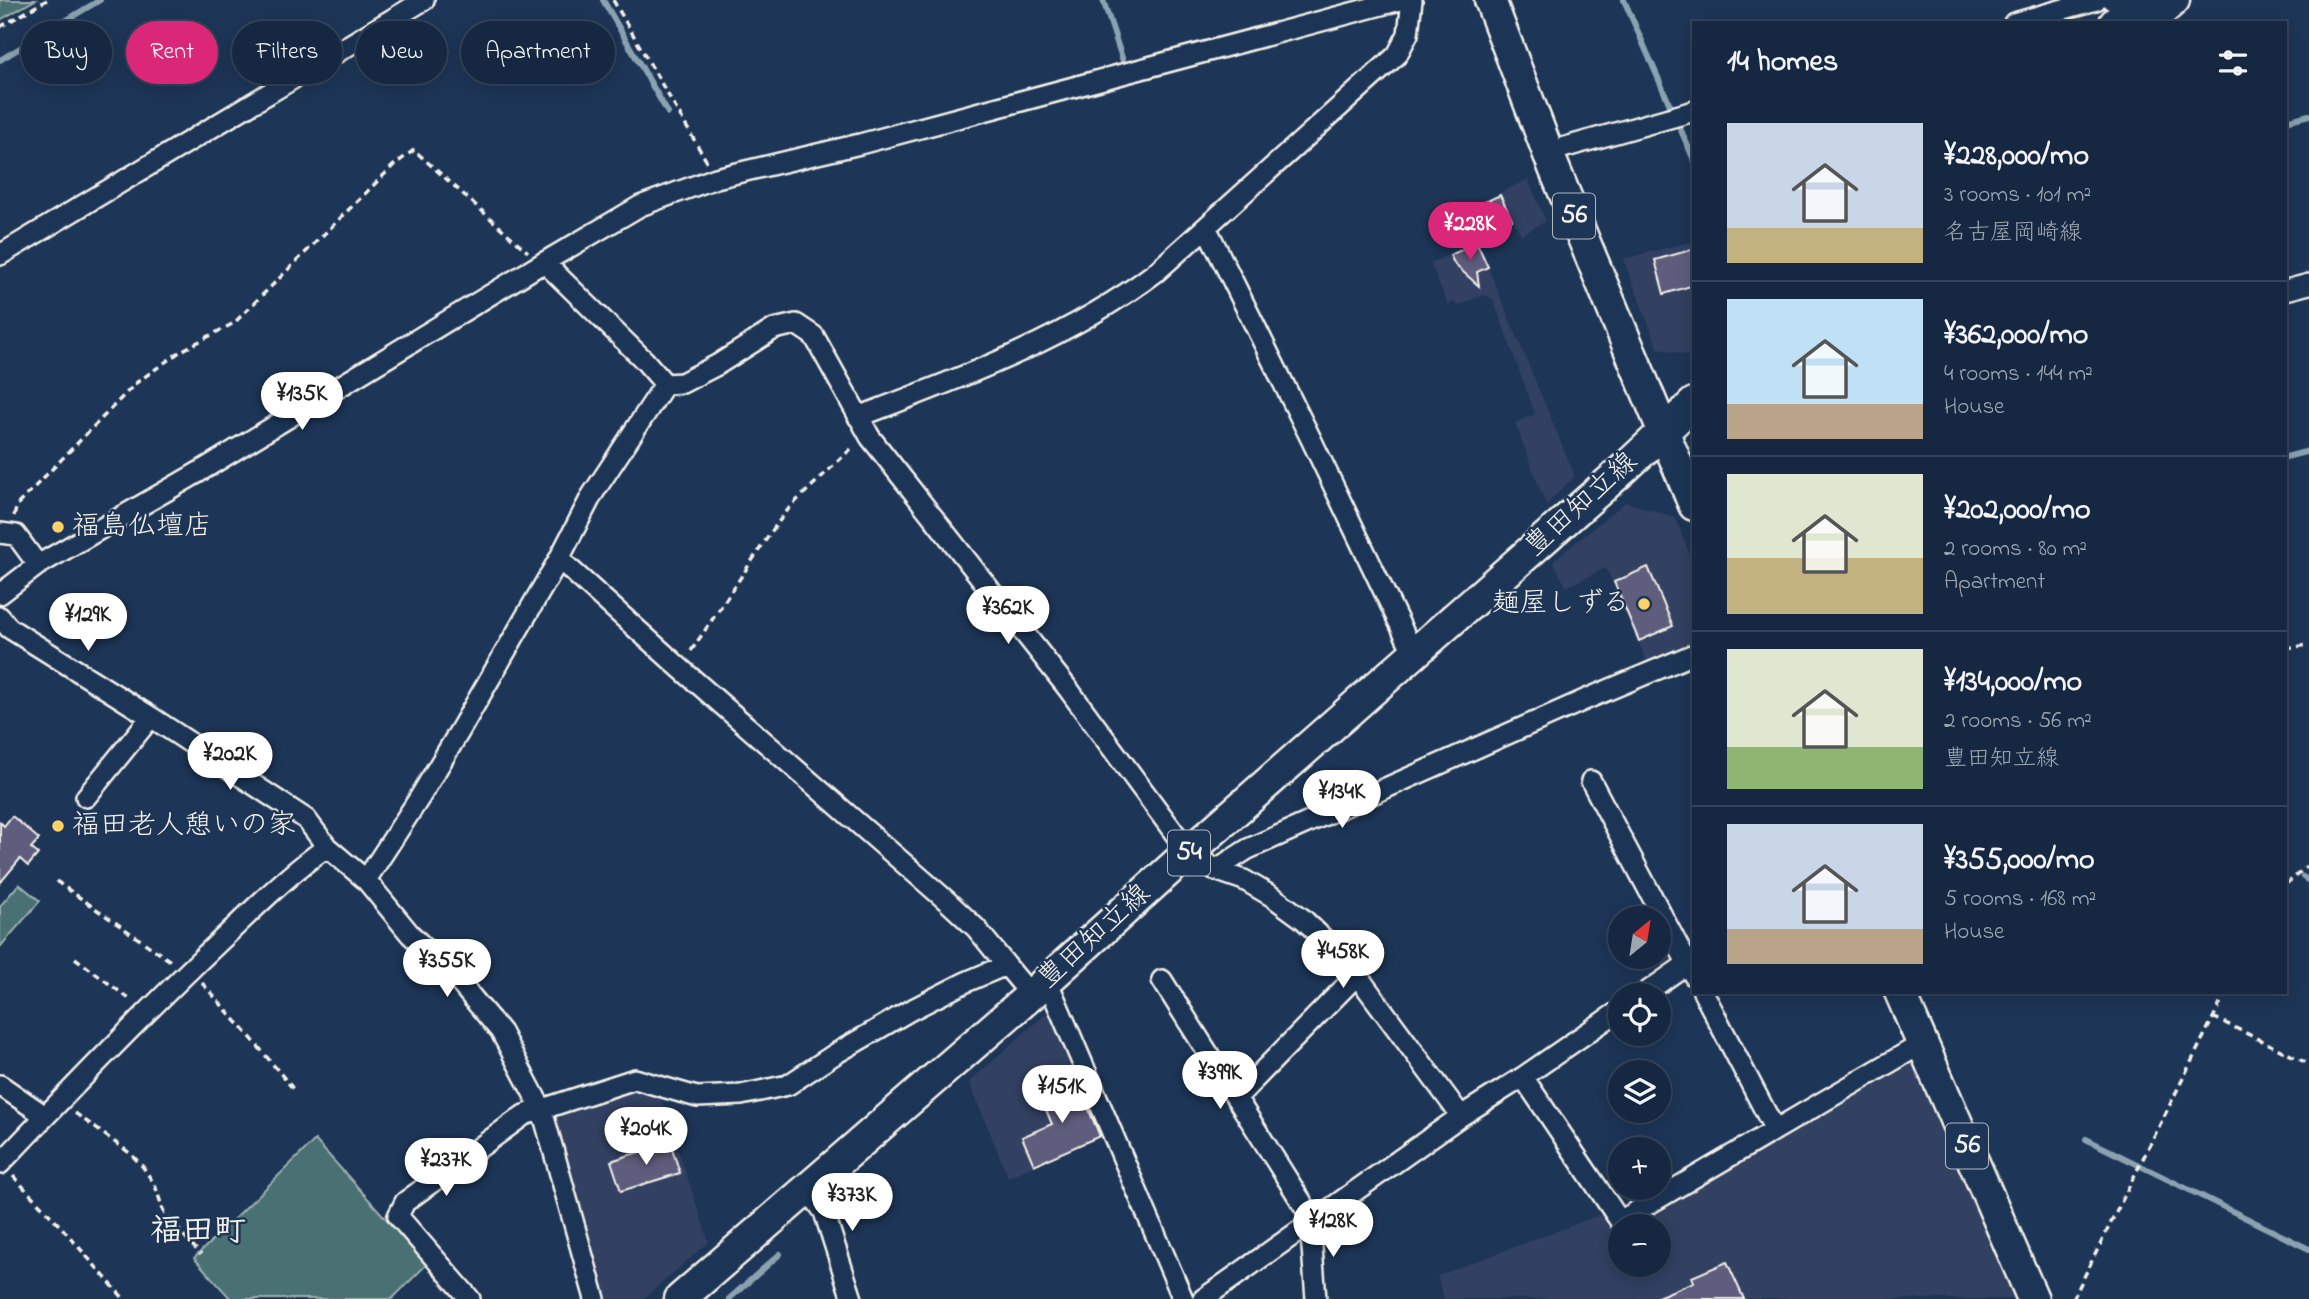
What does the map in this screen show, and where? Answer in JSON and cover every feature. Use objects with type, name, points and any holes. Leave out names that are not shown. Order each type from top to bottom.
[{"type":"main road","name":"56","points":[[1490,0],[1548,152],[1692,500]]},
{"type":"main road","points":[[2129,11],[2174,0]]},
{"type":"main road","name":"豊田知立線","points":[[680,1299],[1039,987],[1627,466],[1692,404]]},
{"type":"main road","name":"56","points":[[1901,994],[2032,1299]]},
{"type":"street","points":[[0,255],[424,0]]},
{"type":"street","points":[[0,594],[38,565],[199,472],[640,206],[716,178],[860,144],[1400,0]]},
{"type":"street","points":[[858,417],[1014,354],[1125,296],[1156,272],[1397,55],[1408,34],[1412,0]]},
{"type":"street","points":[[2021,21],[2096,0]]},
{"type":"street","points":[[1548,152],[1692,112]]},
{"type":"street","points":[[1206,227],[1414,654]]},
{"type":"street","points":[[543,263],[645,360],[665,384]]},
{"type":"street","points":[[2287,290],[2309,284]]},
{"type":"street","points":[[665,384],[682,383],[717,365],[774,329],[796,324],[814,336],[870,437],[1069,690],[1178,839],[1215,870],[1244,880],[1303,919],[1357,975],[1461,1116]]},
{"type":"street","points":[[366,880],[420,797],[559,559],[592,495],[665,384]]},
{"type":"street","points":[[8,534],[38,565]]},
{"type":"street","points":[[559,559],[976,928],[1006,965],[1039,987],[1183,1299]]},
{"type":"street","points":[[0,617],[9,628],[306,819],[327,847],[366,880],[410,934],[455,977],[501,1032],[542,1110],[595,1299]]},
{"type":"street","points":[[1215,870],[1248,849],[1692,655]]},
{"type":"street","points":[[86,797],[151,717]]},
{"type":"street","points":[[1591,781],[1692,966],[1663,983]]},
{"type":"street","points":[[0,1164],[188,971],[299,866],[327,847]]},
{"type":"street","points":[[470,1299],[398,1216],[405,1202],[524,1115],[635,1079],[696,1097],[741,1095],[788,1085],[909,1011],[1006,965]]},
{"type":"street","points":[[1236,1098],[1357,975]]},
{"type":"street","points":[[1162,980],[1311,1221],[1316,1299]]},
{"type":"street","points":[[1704,994],[1775,1130]]},
{"type":"street","points":[[1203,1299],[1461,1116],[1608,1018]]},
{"type":"street","points":[[1523,1077],[1620,1221],[1923,1043]]},
{"type":"street","points":[[0,1085],[45,1116]]},
{"type":"street","points":[[808,1189],[824,1212],[852,1299]]},
{"type":"path","points":[[0,27],[47,0]]},
{"type":"path","points":[[613,0],[716,178]]},
{"type":"path","points":[[8,534],[17,505],[136,383],[181,351],[234,323],[394,165],[414,150],[543,263]]},
{"type":"path","points":[[680,668],[791,506],[853,446],[870,437]]},
{"type":"path","points":[[2287,648],[2309,645]]},
{"type":"path","points":[[2287,883],[2309,865]]},
{"type":"path","points":[[55,881],[188,971],[253,1039],[294,1090]]},
{"type":"path","points":[[75,958],[146,1012]]},
{"type":"path","points":[[2073,1299],[2225,994]]},
{"type":"path","points":[[2213,1017],[2309,1064]]},
{"type":"path","points":[[60,1101],[131,1154],[144,1167],[155,1185],[164,1213],[201,1255]]},
{"type":"path","points":[[0,1164],[62,1228],[124,1299]]},
{"type":"shaded area","points":[[1528,179],[1546,221],[1521,235],[1513,220],[1496,228],[1497,233],[1478,243],[1575,476],[1546,505],[1515,423],[1535,414],[1493,299],[1484,295],[1457,306],[1455,302],[1448,305],[1430,263],[1465,248],[1453,223],[1458,220],[1456,215]]},
{"type":"shaded area","points":[[1692,242],[1692,356],[1658,348],[1623,259]]},
{"type":"shaded area","points":[[1625,502],[1675,517],[1692,561],[1692,646],[1648,664],[1606,568],[1566,587],[1553,561]]},
{"type":"shaded area","points":[[1050,1010],[1105,1135],[1008,1177],[969,1082]]},
{"type":"shaded area","points":[[1917,1054],[2018,1299],[1444,1299],[1437,1276],[1602,1214],[1608,1222],[1608,1277],[1671,1277],[1671,1214],[1646,1214]]},
{"type":"shaded area","points":[[635,1086],[659,1093],[709,1242],[643,1299],[603,1299],[549,1112]]},
{"type":"green space","points":[[0,0],[35,0],[0,20]]},
{"type":"green space","points":[[19,884],[40,901],[0,947],[0,906]]},
{"type":"green space","points":[[315,1140],[427,1264],[392,1299],[231,1299],[194,1258]]},
{"type":"building","points":[[1500,195],[1512,220],[1495,228],[1497,232],[1465,248],[1453,224],[1460,221],[1457,215]]},
{"type":"building","points":[[1477,243],[1488,267],[1477,272],[1479,286],[1455,265],[1450,255]]},
{"type":"building","points":[[1692,250],[1692,286],[1664,294],[1655,260]]},
{"type":"building","name":"麺屋しずる","points":[[1648,567],[1673,626],[1639,641],[1614,582]]},
{"type":"building","points":[[12,816],[39,839],[31,848],[38,854],[28,866],[20,859],[0,883],[0,822],[4,826]]},
{"type":"building","points":[[1077,1082],[1100,1136],[1034,1165],[1022,1137],[1052,1124],[1041,1098]]},
{"type":"building","points":[[670,1142],[680,1173],[621,1191],[611,1161]]},
{"type":"building","points":[[1727,1262],[1744,1299],[1653,1299],[1694,1282],[1692,1277]]},
{"type":"waterway","points":[[0,60],[100,0]]},
{"type":"waterway","points":[[603,0],[668,113]]},
{"type":"waterway","points":[[1103,0],[1123,61]]},
{"type":"waterway","points":[[1624,0],[1692,155]]},
{"type":"waterway","points":[[2287,121],[2309,115]]},
{"type":"waterway","points":[[2287,457],[2309,451]]},
{"type":"waterway","points":[[2303,877],[2309,881]]},
{"type":"waterway","points":[[2086,1139],[2309,1249]]},
{"type":"waterway","points":[[729,1299],[780,1254]]},
{"type":"place","name":"福島仏壇店","points":[[58,527]]},
{"type":"place","name":"麺屋しずる","points":[[1644,604]]},
{"type":"place","name":"福田老人憩いの家","points":[[58,826]]},
{"type":"district","name":"福田町","points":[[198,1232]]}]
